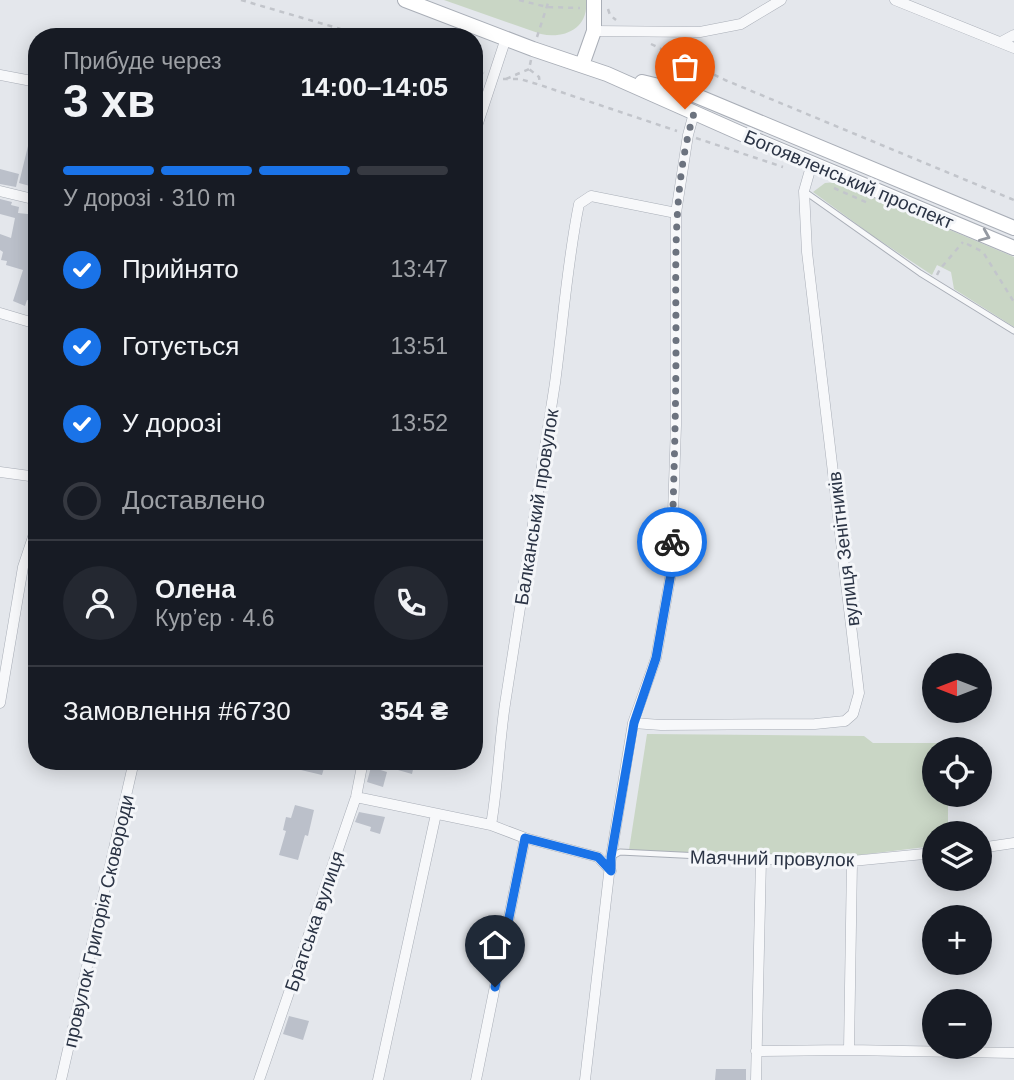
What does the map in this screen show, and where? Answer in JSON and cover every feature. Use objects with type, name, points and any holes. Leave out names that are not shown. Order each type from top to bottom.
[{"type":"main road","name":"Богоявленський проспект","points":[[405,0],[479,28]]},
{"type":"main road","points":[[582,65],[594,31],[594,4]]},
{"type":"main road","name":"Богоявленський проспект","points":[[483,29],[607,74],[810,169],[1014,248]]},
{"type":"main road","name":"Богоявленський проспект","points":[[607,74],[692,93],[1014,228]]},
{"type":"street","points":[[895,0],[1014,48]]},
{"type":"street","points":[[594,31],[701,32],[741,24],[779,1]]},
{"type":"street","points":[[1001,42],[1014,35]]},
{"type":"street","points":[[483,113],[499,78],[506,38]]},
{"type":"street","points":[[0,75],[28,80]]},
{"type":"street","points":[[584,1080],[611,857],[634,723],[656,658],[671,573],[676,425],[676,213],[694,113]]},
{"type":"street","name":"вулиця Зенітників","points":[[634,723],[802,724],[845,721],[852,714],[859,694],[807,252],[804,191],[810,169]]},
{"type":"street","points":[[0,191],[28,198]]},
{"type":"street","name":"Балканський провулок","points":[[491,825],[499,778],[505,708],[579,204],[591,196],[676,213]]},
{"type":"street","points":[[0,313],[28,321]]},
{"type":"street","points":[[0,472],[28,476]]},
{"type":"street","points":[[0,703],[23,567],[28,552]]},
{"type":"street","name":"провулок Григорія Сковороди","points":[[61,1080],[132,770]]},
{"type":"street","name":"Братська вулиця","points":[[259,1080],[356,797],[361,770]]},
{"type":"street","points":[[356,797],[491,825],[525,838],[598,857],[611,871]]},
{"type":"street","points":[[378,1080],[436,814]]},
{"type":"street","points":[[477,1080],[525,838]]},
{"type":"street","points":[[992,846],[1014,843]]},
{"type":"street","name":"Маячний провулок","points":[[761,859],[852,861],[922,854]]},
{"type":"street","points":[[756,1080],[761,859]]},
{"type":"street","points":[[849,1050],[852,861]]},
{"type":"street","points":[[756,1051],[1014,1053]]},
{"type":"lane","points":[[804,191],[934,281],[1014,331]]},
{"type":"lane","name":"Маячний провулок","points":[[611,857],[620,852],[761,859]]},
{"type":"path","points":[[242,0],[337,28]]},
{"type":"path","points":[[519,0],[547,7],[594,4],[608,7],[610,15],[645,41],[725,80],[1014,200]]},
{"type":"path","points":[[499,78],[529,69]]},
{"type":"path","points":[[483,73],[499,78],[520,79],[688,135],[810,169],[873,205]]},
{"type":"path","points":[[934,281],[940,268],[962,242],[983,252],[1014,302]]},
{"type":"green space","points":[[444,0],[586,0],[586,10],[584,18],[574,29],[559,35],[550,35]]},
{"type":"green space","points":[[836,182],[1014,257],[1014,327],[954,289],[951,272],[937,265],[932,275],[813,192],[825,183]]},
{"type":"green space","points":[[647,734],[864,736],[873,743],[922,743],[922,807],[948,807],[948,821],[922,821],[922,847],[851,856],[763,856],[629,850]]},
{"type":"building","points":[[28,146],[28,185],[19,183]]},
{"type":"building","points":[[0,169],[19,174],[16,187],[0,184]]},
{"type":"building","points":[[0,199],[19,207],[18,213],[28,214],[28,300],[25,306],[13,301],[23,270],[6,265],[7,261],[1,260],[3,252],[0,250],[0,234],[11,238],[15,218],[0,214]]},
{"type":"building","points":[[301,770],[323,770],[322,775]]},
{"type":"building","points":[[370,770],[387,772],[383,787],[367,782]]},
{"type":"building","points":[[295,805],[314,810],[308,836],[305,835],[298,860],[279,855],[286,831],[283,830],[286,817],[291,818]]},
{"type":"building","points":[[359,812],[385,817],[380,834],[370,831],[371,827],[355,822]]},
{"type":"building","points":[[289,1016],[309,1021],[303,1040],[283,1034]]},
{"type":"building","points":[[716,1069],[746,1069],[746,1080],[715,1080]]},
{"type":"way so far","points":[[672,542],[676,425],[676,213],[683,160],[694,113],[685,109]]},
{"type":"route","points":[[495,987],[525,838],[598,857],[611,871],[611,857],[634,723],[656,658],[671,573],[672,542]]}]
